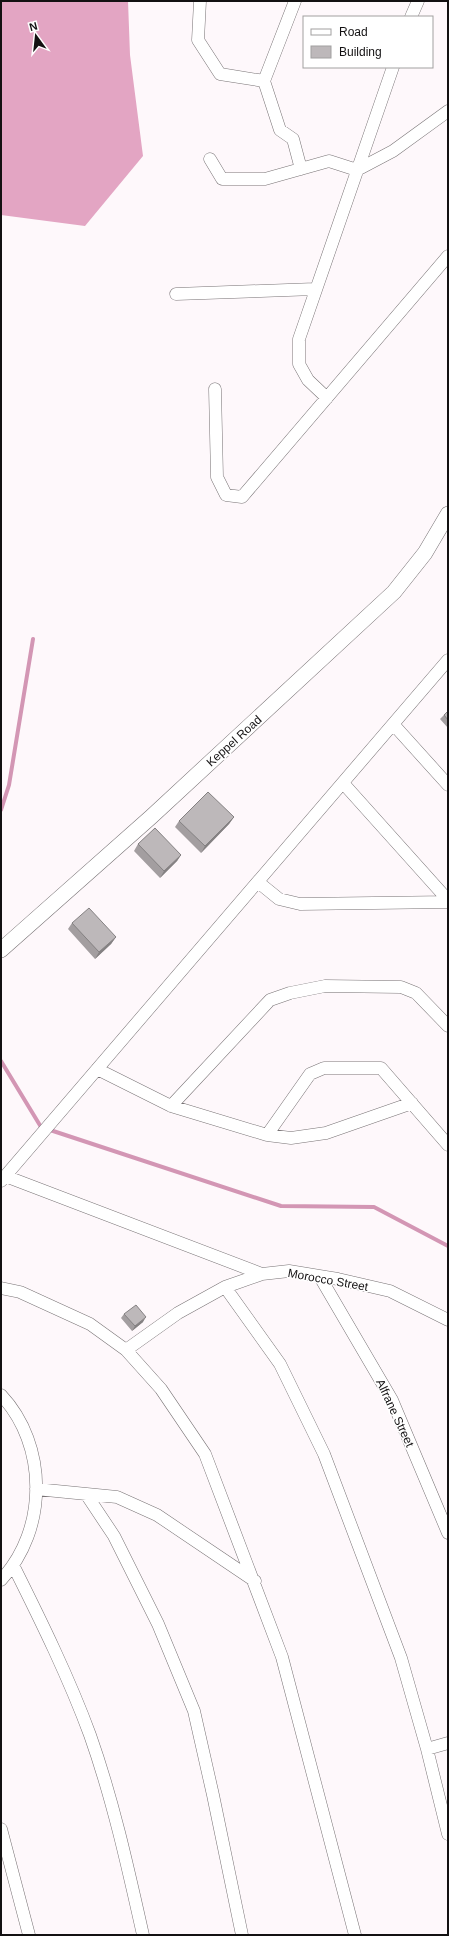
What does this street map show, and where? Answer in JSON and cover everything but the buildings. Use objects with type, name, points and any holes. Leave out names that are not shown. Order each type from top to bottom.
[{"type":"street","points":[[200,1],[198,40],[220,74],[264,81]]},
{"type":"street","points":[[295,1],[264,81],[280,130],[293,139],[301,169]]},
{"type":"street","points":[[411,16],[418,1]]},
{"type":"street","points":[[327,398],[308,380],[299,364],[299,339],[315,289],[394,68]]},
{"type":"street","points":[[210,159],[222,179],[265,179],[329,161],[357,170],[393,151],[448,111]]},
{"type":"street","points":[[215,389],[217,477],[226,495],[242,497],[448,256]]},
{"type":"street","points":[[176,294],[315,289]]},
{"type":"street","name":"Keppel Road","points":[[1,950],[150,817],[394,592],[425,553],[448,514]]},
{"type":"street","points":[[262,1274],[3,1178],[448,660]]},
{"type":"street","points":[[393,724],[448,785]]},
{"type":"street","points":[[343,783],[448,901]]},
{"type":"street","points":[[258,882],[279,899],[300,904],[448,901]]},
{"type":"street","points":[[171,1106],[270,1000],[290,993],[325,986],[401,987],[416,993],[448,1026]]},
{"type":"street","points":[[267,1135],[310,1074],[324,1068],[381,1068],[448,1145]]},
{"type":"street","points":[[97,1069],[171,1106],[267,1135],[291,1138],[326,1133],[412,1103]]},
{"type":"street","name":"Morocco Street","points":[[126,1350],[178,1312],[225,1287],[262,1274],[289,1271],[390,1291],[447,1321]]},
{"type":"street","name":"Alfrane Street","points":[[320,1277],[392,1400],[448,1533]]},
{"type":"street","points":[[225,1287],[280,1364],[324,1454],[401,1658],[427,1749],[448,1834]]},
{"type":"street","points":[[1,1288],[20,1292],[90,1324],[126,1350],[161,1389],[205,1454],[255,1581],[282,1657],[354,1935]]},
{"type":"street","points":[[1,1395],[13,1408],[32,1451],[37,1479],[32,1525],[14,1566],[1,1580]]},
{"type":"street","points":[[36,1489],[117,1497],[157,1515],[255,1581]]},
{"type":"street","points":[[86,1494],[114,1536],[154,1617],[194,1712],[242,1935]]},
{"type":"street","points":[[14,1566],[90,1735],[118,1829],[143,1935]]},
{"type":"street","points":[[427,1749],[448,1743]]},
{"type":"street","points":[[1,1829],[29,1935]]},
{"type":"shaded area","points":[[1,1],[128,1],[130,55],[143,156],[85,226],[1,215]]},
{"type":"waterway","points":[[1,810],[9,785],[33,639]]},
{"type":"waterway","points":[[1,1061],[41,1127],[281,1206],[374,1207],[448,1246]]}]
